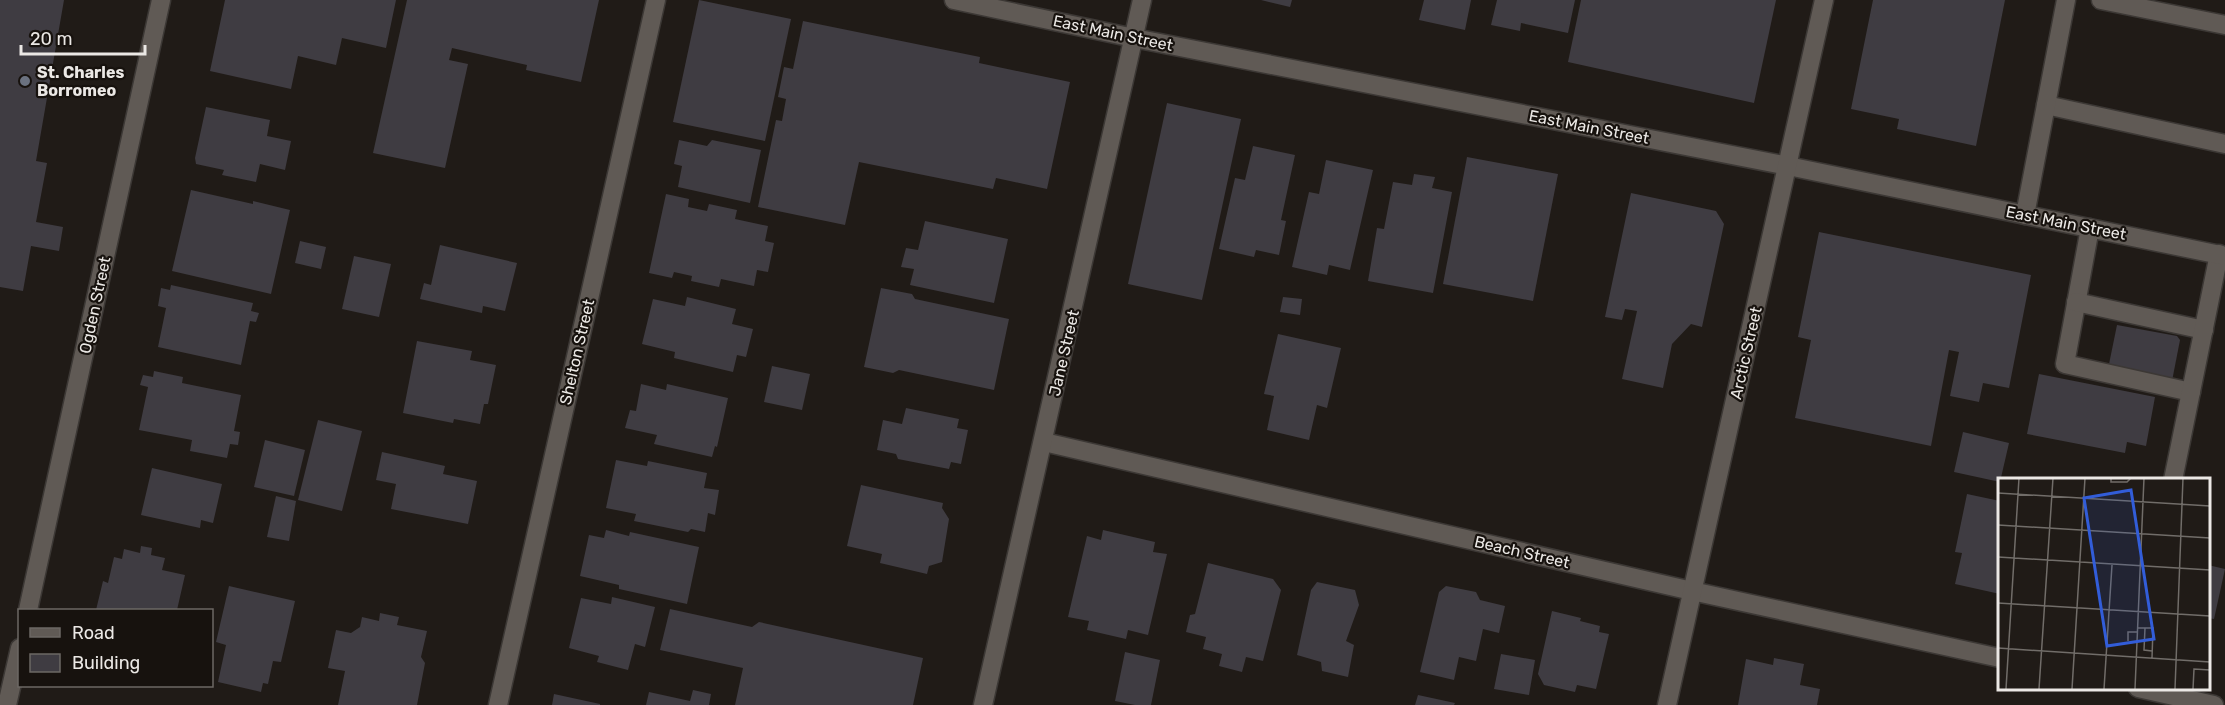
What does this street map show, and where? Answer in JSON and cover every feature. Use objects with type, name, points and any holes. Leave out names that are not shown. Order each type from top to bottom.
[{"type":"street","name":"Ogden Street","points":[[28,609],[161,0]]},
{"type":"street","name":"Shelton Street","points":[[498,705],[656,0]]},
{"type":"street","name":"East Main Street","points":[[954,0],[2222,255]]},
{"type":"street","name":"Jane Street","points":[[983,705],[1142,0]]},
{"type":"street","name":"Arctic Street","points":[[1667,705],[1824,0]]},
{"type":"street","points":[[2025,215],[2066,0]]},
{"type":"street","points":[[2100,0],[2225,25]]},
{"type":"street","points":[[2046,105],[2225,144]]},
{"type":"street","points":[[2090,228],[2064,364],[2191,392]]},
{"type":"street","points":[[2173,478],[2222,255]]},
{"type":"street","points":[[2076,302],[2204,330]]},
{"type":"street","name":"Beach Street","points":[[1044,442],[1692,591],[1998,658]]},
{"type":"street","points":[[9,703],[18,658]]},
{"type":"street","points":[[2147,690],[2214,705]]},
{"type":"building","name":"St. Charles Borromeo","points":[[0,0],[64,0],[36,161],[47,163],[36,222],[63,227],[59,251],[31,246],[23,291],[0,287]]},
{"type":"building","points":[[225,0],[396,0],[386,48],[342,38],[336,65],[298,56],[291,89],[210,71]]},
{"type":"building","points":[[407,0],[599,0],[581,82],[526,70],[527,65],[452,48],[449,60],[468,64],[445,168],[373,153]]},
{"type":"building","points":[[699,0],[791,19],[765,141],[673,122]]},
{"type":"building","points":[[1261,0],[1292,0],[1290,7]]},
{"type":"building","points":[[1424,0],[1471,0],[1465,30],[1419,20]]},
{"type":"building","points":[[1497,0],[1575,0],[1568,33],[1521,23],[1520,31],[1491,25]]},
{"type":"building","points":[[1581,0],[1776,0],[1754,103],[1568,62]]},
{"type":"building","points":[[1873,0],[2005,0],[1976,146],[1897,129],[1899,119],[1851,109]]},
{"type":"building","points":[[803,21],[980,57],[979,63],[1070,82],[1047,189],[996,178],[993,189],[859,162],[845,225],[758,207],[776,120],[782,121],[786,99],[778,97],[784,67],[793,69]]},
{"type":"building","points":[[1167,103],[1241,119],[1202,300],[1128,284]]},
{"type":"building","points":[[206,107],[270,120],[267,136],[291,141],[285,170],[260,164],[256,182],[222,175],[224,170],[196,164],[195,158]]},
{"type":"building","points":[[679,140],[707,146],[712,140],[761,150],[750,203],[678,187],[682,166],[674,164]]},
{"type":"building","points":[[1253,146],[1295,155],[1281,220],[1286,221],[1279,255],[1256,250],[1254,257],[1219,249],[1235,178],[1245,180]]},
{"type":"building","points":[[1467,157],[1558,174],[1533,301],[1443,284]]},
{"type":"building","points":[[1326,160],[1373,170],[1350,270],[1329,265],[1327,275],[1292,267],[1309,192],[1319,194]]},
{"type":"building","points":[[1414,174],[1435,177],[1432,188],[1452,192],[1433,293],[1368,281],[1377,228],[1384,229],[1393,182],[1412,185]]},
{"type":"building","points":[[191,190],[290,210],[271,294],[172,271]]},
{"type":"building","points":[[1631,193],[1716,211],[1724,224],[1702,327],[1691,324],[1672,344],[1663,388],[1622,379],[1637,311],[1625,309],[1622,320],[1605,317]]},
{"type":"building","points":[[666,194],[689,199],[688,207],[707,211],[709,204],[737,210],[735,219],[768,226],[765,241],[774,243],[768,272],[757,270],[754,286],[721,279],[719,287],[691,281],[692,276],[674,272],[672,278],[649,273]]},
{"type":"building","points":[[925,221],[1008,239],[994,303],[910,285],[914,269],[901,267],[906,248],[918,250]]},
{"type":"building","points":[[1819,232],[2031,275],[2009,388],[1983,383],[1979,402],[1950,396],[1959,352],[1949,350],[1931,446],[1795,418],[1811,340],[1798,337]]},
{"type":"building","points":[[300,241],[326,247],[321,269],[295,263]]},
{"type":"building","points":[[440,245],[517,263],[505,311],[483,306],[482,313],[420,299],[424,283],[431,285]]},
{"type":"building","points":[[354,256],[391,264],[379,317],[342,309]]},
{"type":"building","points":[[171,285],[253,303],[251,311],[259,313],[256,322],[250,321],[241,365],[158,347],[166,308],[158,306],[161,288],[170,290]]},
{"type":"building","points":[[881,288],[912,294],[915,299],[1009,319],[994,390],[899,370],[893,373],[864,367]]},
{"type":"building","points":[[687,297],[736,309],[732,324],[753,329],[746,357],[737,355],[733,372],[674,358],[675,352],[642,344],[653,299],[685,306]]},
{"type":"building","points":[[1283,297],[1302,299],[1300,315],[1280,312]]},
{"type":"building","points":[[2117,325],[2177,336],[2180,340],[2172,381],[2108,369]]},
{"type":"building","points":[[1278,334],[1341,348],[1327,408],[1317,405],[1309,440],[1267,430],[1274,396],[1264,394]]},
{"type":"building","points":[[417,341],[472,351],[470,360],[496,365],[488,404],[484,404],[480,424],[454,419],[453,423],[403,413]]},
{"type":"building","points":[[772,366],[810,374],[802,410],[764,402]]},
{"type":"building","points":[[154,371],[183,377],[182,383],[241,395],[234,431],[240,432],[238,445],[230,444],[227,458],[190,451],[192,440],[139,430],[148,387],[140,385],[143,375],[153,377]]},
{"type":"building","points":[[2039,374],[2155,397],[2146,446],[2127,442],[2125,453],[2027,434]]},
{"type":"building","points":[[641,384],[666,390],[667,384],[728,398],[717,447],[715,446],[712,457],[654,444],[657,435],[625,428],[630,410],[636,411]]},
{"type":"building","points":[[906,408],[959,419],[957,428],[968,430],[961,464],[951,462],[949,469],[898,459],[896,454],[877,450],[883,420],[902,424]]},
{"type":"building","points":[[318,420],[362,431],[342,511],[298,500]]},
{"type":"building","points":[[1963,432],[2009,443],[2001,478],[1998,478],[1998,482],[1954,472]]},
{"type":"building","points":[[265,440],[305,450],[294,496],[254,487]]},
{"type":"building","points":[[382,452],[445,466],[443,474],[477,481],[468,524],[391,509],[396,484],[376,480]]},
{"type":"building","points":[[616,460],[647,466],[648,461],[707,473],[704,488],[719,490],[715,515],[708,513],[705,532],[691,529],[688,532],[634,521],[636,514],[606,508]]},
{"type":"building","points":[[152,468],[222,484],[213,523],[201,520],[200,528],[141,515]]},
{"type":"building","points":[[861,485],[943,503],[942,508],[949,519],[942,562],[929,566],[927,574],[880,563],[882,554],[847,546]]},
{"type":"building","points":[[1967,494],[1998,501],[1998,594],[1955,584],[1962,553],[1955,552]]},
{"type":"building","points":[[276,496],[296,501],[289,541],[267,537]]},
{"type":"building","points":[[606,530],[629,536],[630,532],[699,547],[687,604],[619,589],[619,585],[580,576],[589,535],[604,538]]},
{"type":"building","points":[[1103,530],[1155,542],[1153,552],[1167,554],[1148,635],[1128,630],[1126,639],[1087,630],[1089,621],[1068,617],[1087,536],[1101,540]]},
{"type":"building","points":[[141,546],[152,548],[151,555],[165,558],[162,570],[185,575],[177,609],[96,609],[103,581],[108,583],[114,557],[122,559],[124,549],[140,553]]},
{"type":"building","points":[[1208,563],[1273,579],[1281,590],[1263,661],[1246,657],[1242,672],[1219,666],[1222,654],[1203,649],[1206,637],[1186,632],[1190,615],[1195,614]]},
{"type":"building","points":[[2210,565],[2225,569],[2214,619],[2210,618]]},
{"type":"building","points":[[1317,582],[1355,590],[1359,605],[1346,641],[1354,645],[1348,677],[1322,671],[1321,662],[1297,655],[1311,590]]},
{"type":"building","points":[[229,586],[295,601],[281,662],[273,661],[268,684],[263,683],[261,692],[218,682],[226,645],[216,642]]},
{"type":"building","points":[[1446,586],[1476,592],[1480,600],[1505,606],[1499,633],[1483,629],[1476,661],[1459,657],[1454,680],[1420,672],[1439,592]]},
{"type":"building","points":[[612,597],[655,607],[645,647],[635,644],[628,670],[597,662],[599,656],[569,648],[581,598],[611,604]]},
{"type":"building","points":[[670,609],[752,627],[759,622],[923,658],[913,705],[735,705],[743,668],[660,650]]},
{"type":"building","points":[[1552,611],[1581,618],[1580,621],[1600,626],[1599,632],[1609,634],[1596,689],[1577,685],[1575,692],[1544,685],[1538,674]]},
{"type":"building","points":[[380,613],[399,617],[397,625],[427,631],[421,657],[425,663],[417,705],[338,705],[345,671],[328,668],[336,630],[351,633],[360,627],[362,617],[379,621]]},
{"type":"building","points":[[1125,652],[1160,660],[1151,705],[1115,701]]},
{"type":"building","points":[[1501,654],[1535,660],[1529,695],[1494,689]]},
{"type":"building","points":[[1774,658],[1804,664],[1800,685],[1820,689],[1817,705],[1738,705],[1746,659],[1773,665]]},
{"type":"building","points":[[693,690],[711,694],[709,705],[646,705],[649,692],[690,701]]},
{"type":"building","points":[[554,694],[600,704],[600,705],[552,705]]},
{"type":"building","points":[[1418,695],[1455,703],[1454,705],[1415,705]]},
{"type":"place","name":"St. Charles Borromeo","points":[[25,81]]}]
